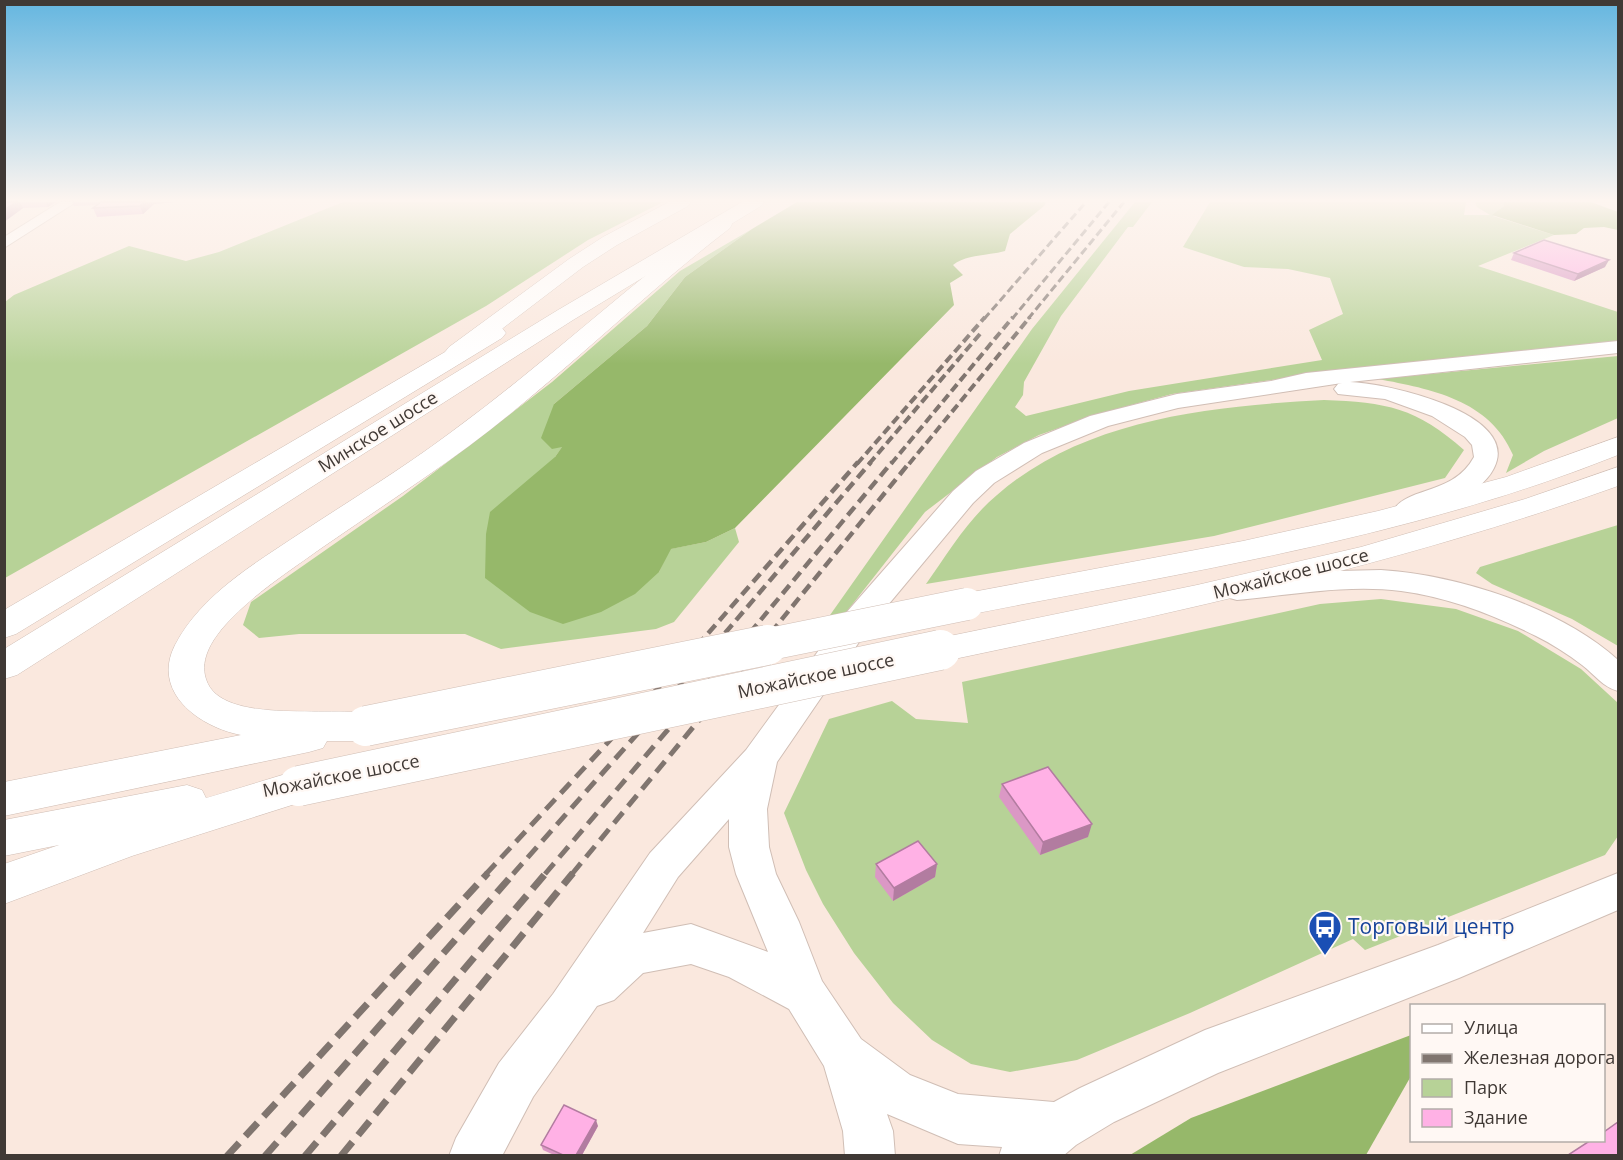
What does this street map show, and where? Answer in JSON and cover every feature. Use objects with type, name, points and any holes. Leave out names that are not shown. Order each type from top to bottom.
[{"type":"main road","points":[[439,365],[587,256]]},
{"type":"main road","name":"Минское шоссе","points":[[4,626],[439,365],[643,256]]},
{"type":"main road","name":"Минское шоссе","points":[[4,666],[94,612],[657,256]]},
{"type":"main road","points":[[366,726],[278,725],[227,719],[204,704],[188,686],[186,660],[198,634],[243,589],[460,439],[635,297],[679,256]]},
{"type":"main road","name":"Можайское шоссе","points":[[4,799],[1278,543],[1380,520],[1517,483],[1618,445]]},
{"type":"main road","name":"Можайское шоссе","points":[[4,838],[189,801],[299,786],[1228,591],[1401,546],[1525,509],[1618,476]]},
{"type":"main road","points":[[4,884],[125,840],[299,786]]},
{"type":"street","points":[[474,1155],[516,1080],[569,1010],[664,865],[759,760],[856,621],[939,523],[985,477],[1033,448],[1099,421],[1177,401],[1271,388],[1306,380],[1618,347]]},
{"type":"street","points":[[1271,388],[1354,389],[1390,393],[1438,409],[1454,417],[1484,440],[1487,453],[1480,471],[1460,488],[1380,520]]},
{"type":"street","points":[[1228,591],[1342,581],[1400,581],[1469,595],[1549,630],[1591,655],[1618,679]]},
{"type":"street","points":[[759,760],[748,809],[749,847],[756,874],[778,922],[805,994],[844,1056],[868,1131],[870,1155]]},
{"type":"street","points":[[844,1056],[892,1092],[957,1119],[1041,1141],[1097,1105],[1205,1054],[1444,963],[1618,891]]},
{"type":"street","points":[[569,1010],[632,955],[691,944],[741,961],[805,994]]},
{"type":"green space","points":[[105,256],[168,256],[186,261],[204,256],[563,256],[486,306],[5,578],[5,302],[14,295]]},
{"type":"green space","points":[[705,256],[714,256],[685,277],[647,326],[554,404],[563,446],[555,457],[659,572],[670,549],[706,542],[735,528],[739,542],[674,622],[656,629],[501,649],[465,634],[299,634],[259,638],[243,625],[251,602],[403,496],[552,382],[680,271]]},
{"type":"green space","points":[[714,256],[976,256],[953,265],[963,275],[950,283],[954,305],[735,528],[706,542],[671,549],[659,572],[635,594],[601,612],[563,624],[530,612],[485,578],[486,534],[490,512],[555,457],[562,447],[552,449],[541,438],[554,404],[647,326],[685,277]]},
{"type":"green space","points":[[1091,256],[1106,256],[1061,316],[1024,382],[1023,395],[1015,407],[1026,416],[1129,391],[1322,360],[1309,330],[1343,314],[1330,278],[1288,269],[1244,267],[1211,256],[1502,256],[1478,266],[1618,312],[1618,342],[1314,374],[1172,394],[1102,413],[1039,435],[997,457],[925,512],[844,615],[823,625],[1032,329]]},
{"type":"green space","points":[[1618,356],[1618,418],[1544,451],[1506,473],[1513,455],[1503,436],[1490,421],[1474,409],[1438,393],[1378,379]]},
{"type":"green space","points":[[1324,400],[1365,403],[1400,410],[1431,425],[1464,450],[1445,478],[1214,536],[926,584],[959,537],[987,504],[1032,469],[1070,449],[1110,433],[1195,412]]},
{"type":"green space","points":[[1618,525],[1618,646],[1572,619],[1492,584],[1476,573],[1480,567]]},
{"type":"green space","points":[[1381,599],[1456,609],[1518,631],[1581,669],[1618,703],[1618,836],[1605,855],[1365,950],[1353,939],[1190,1013],[1077,1060],[1010,1072],[971,1064],[932,1040],[893,1003],[854,953],[823,904],[806,870],[784,813],[829,719],[892,701],[916,719],[968,723],[962,682],[1320,604]]},
{"type":"green space","points":[[1410,1035],[1410,1078],[1366,1155],[1130,1155],[1191,1118]]},
{"type":"building","points":[[1524,256],[1596,256],[1609,260],[1578,274]]},
{"type":"building","points":[[1048,767],[1092,824],[1043,842],[1002,784]]},
{"type":"building","points":[[918,841],[937,864],[894,888],[876,864]]},
{"type":"building","points":[[564,1105],[596,1120],[576,1155],[563,1155],[541,1145]]},
{"type":"building","points":[[1618,1122],[1618,1155],[1568,1155],[1588,1142],[1605,1142],[1605,1131]]},
{"type":"railway","points":[[984,319],[1039,256]]},
{"type":"railway","points":[[1012,319],[1064,256]]},
{"type":"railway","points":[[1028,319],[1080,256]]},
{"type":"railway","points":[[857,464],[985,317]]},
{"type":"railway","points":[[891,464],[1013,317]]},
{"type":"railway","points":[[909,464],[1030,317]]},
{"type":"railway","points":[[869,464],[980,334]]},
{"type":"railway","points":[[697,646],[858,462]]},
{"type":"railway","points":[[714,646],[871,462]]},
{"type":"railway","points":[[739,646],[892,462]]},
{"type":"railway","points":[[760,646],[910,462]]},
{"type":"railway","points":[[486,874],[698,645]]},
{"type":"railway","points":[[513,874],[716,645]]},
{"type":"railway","points":[[545,874],[740,645]]},
{"type":"railway","points":[[572,874],[761,645]]},
{"type":"railway","points":[[227,1156],[488,873]]},
{"type":"railway","points":[[265,1156],[514,873]]},
{"type":"railway","points":[[305,1156],[546,873]]},
{"type":"railway","points":[[341,1156],[573,873]]},
{"type":"place","name":"Торговый центр","points":[[1325,956]]}]
